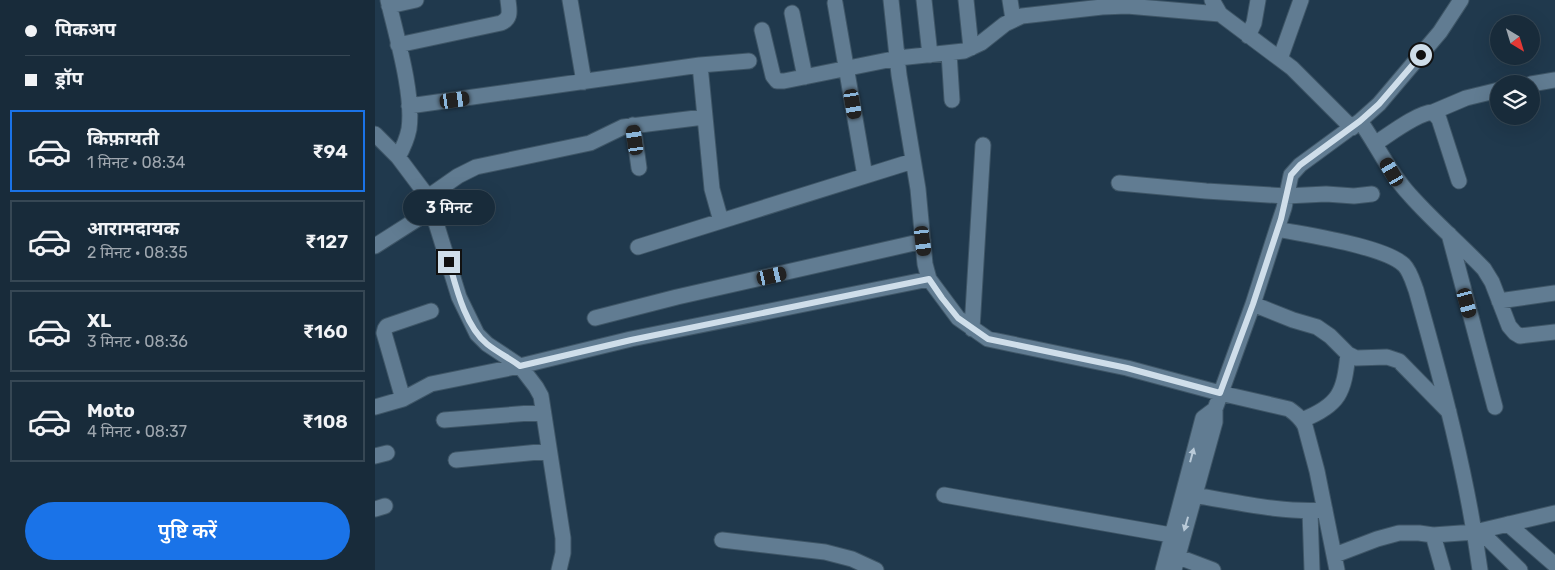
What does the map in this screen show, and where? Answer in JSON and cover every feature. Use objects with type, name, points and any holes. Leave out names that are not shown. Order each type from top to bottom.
[{"type":"street","points":[[398,157],[406,142],[409,127],[409,106],[399,45],[389,3],[416,0]]},
{"type":"street","points":[[399,45],[501,23],[509,17],[508,0]]},
{"type":"street","points":[[570,0],[583,82]]},
{"type":"street","points":[[891,0],[899,75],[918,189],[929,279],[958,318],[972,329],[988,339],[1127,368],[1289,409],[1302,420],[1317,471],[1336,563],[1377,539],[1399,533],[1433,534],[1489,528],[1555,513]]},
{"type":"street","points":[[925,0],[930,55]]},
{"type":"street","points":[[966,0],[971,48]]},
{"type":"street","points":[[1011,0],[1013,19]]},
{"type":"street","points":[[1212,0],[1220,14],[1292,68],[1376,143],[1392,172],[1409,195],[1484,269],[1492,282],[1509,326],[1515,333],[1520,336],[1555,332]]},
{"type":"street","points":[[1248,36],[1254,23],[1259,0]]},
{"type":"street","points":[[1280,59],[1301,0]]},
{"type":"street","points":[[1163,570],[1173,560],[1203,418],[1215,409],[1253,304],[1277,229],[1291,175],[1300,165],[1356,124],[1379,104],[1439,32],[1461,0]]},
{"type":"street","points":[[835,3],[865,176]]},
{"type":"street","points":[[762,30],[773,76],[777,80],[784,81],[897,58],[964,51],[981,43],[1013,19],[1051,6],[1087,4],[1220,14]]},
{"type":"street","points":[[792,13],[805,77]]},
{"type":"street","points":[[949,52],[953,100]]},
{"type":"street","points":[[409,106],[700,65],[749,61]]},
{"type":"street","points":[[700,65],[712,189],[721,221]]},
{"type":"street","points":[[1540,82],[1555,80]]},
{"type":"street","points":[[1376,143],[1427,113],[1466,98],[1490,92]]},
{"type":"street","points":[[1433,112],[1439,119],[1459,181]]},
{"type":"street","points":[[375,246],[430,203],[457,176],[476,167],[590,143],[623,127],[704,117]]},
{"type":"street","points":[[633,125],[639,168]]},
{"type":"street","points":[[375,134],[398,157],[430,203],[459,297],[477,334],[487,344],[520,366],[541,396],[563,538],[563,553],[559,570]]},
{"type":"street","points":[[972,329],[983,145]]},
{"type":"street","points":[[638,247],[865,176],[913,164]]},
{"type":"street","points":[[1119,183],[1286,196],[1326,194],[1354,196],[1372,194]]},
{"type":"street","points":[[1277,229],[1330,239],[1379,252],[1395,258],[1406,267],[1417,290],[1465,476],[1489,528],[1520,570]]},
{"type":"street","points":[[1448,233],[1495,407]]},
{"type":"street","points":[[595,318],[677,297],[923,241]]},
{"type":"street","points":[[375,407],[403,399],[431,384],[520,366],[631,340],[929,279]]},
{"type":"street","points":[[1499,301],[1555,293]]},
{"type":"street","points":[[1253,304],[1293,320],[1317,327],[1355,358],[1387,357],[1399,361],[1450,413]]},
{"type":"street","points":[[403,399],[384,333],[385,329],[387,326],[431,311]]},
{"type":"street","points":[[1302,420],[1317,414],[1333,402],[1344,383],[1348,354]]},
{"type":"street","points":[[444,420],[543,412]]},
{"type":"street","points":[[456,460],[549,451]]},
{"type":"street","points":[[1188,493],[1262,506],[1310,511],[1325,510]]},
{"type":"street","points":[[1173,560],[1171,536],[1188,493]]},
{"type":"street","points":[[943,495],[1171,536]]},
{"type":"street","points":[[1310,511],[1312,570]]},
{"type":"street","points":[[1489,528],[1555,565]]},
{"type":"street","points":[[1480,570],[1489,528]]},
{"type":"street","points":[[1433,534],[1443,570]]},
{"type":"street","points":[[722,540],[825,552],[852,559],[877,570]]},
{"type":"street","points":[[1173,560],[1213,570]]},
{"type":"route","points":[[449,262],[459,297],[477,334],[487,344],[520,366],[631,340],[929,279],[958,318],[988,339],[1127,368],[1220,393],[1253,304],[1281,219],[1291,175],[1300,165],[1352,128],[1379,104],[1421,55]]}]
